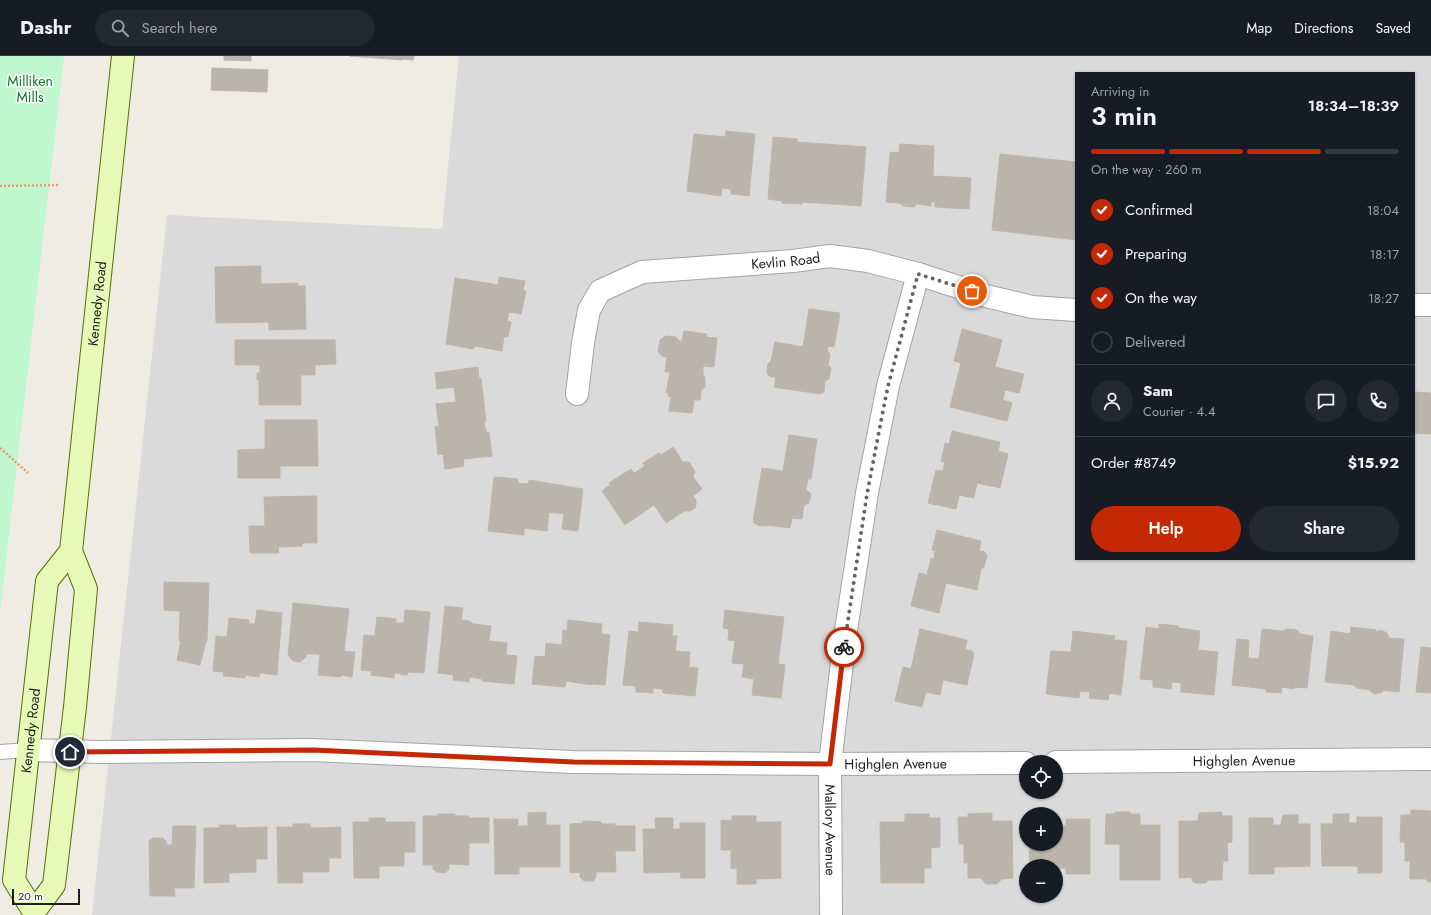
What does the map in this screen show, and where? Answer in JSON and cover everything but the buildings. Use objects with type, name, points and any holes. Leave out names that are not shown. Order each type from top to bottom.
[{"type":"main road","name":"Kennedy Road","points":[[71,551],[47,581],[14,880],[34,914],[54,885],[70,752],[86,589],[71,551],[124,56]]},
{"type":"street","name":"Kevlin Road","points":[[577,394],[583,343],[589,310],[600,291],[642,272],[793,261],[830,256],[868,261],[918,274],[986,296],[1032,307],[1075,310]]},
{"type":"street","name":"Mallory Avenue","points":[[831,915],[830,764],[845,637],[867,494],[888,386],[918,274]]},
{"type":"street","points":[[1415,305],[1431,305]]},
{"type":"street","name":"Highglen Avenue","points":[[29,750],[70,752],[313,750],[574,762],[830,764],[1019,762]]},
{"type":"street","name":"Highglen Avenue","points":[[1063,762],[1431,759]]},
{"type":"lane","points":[[0,752],[29,750]]},
{"type":"path","points":[[0,186],[60,185]]},
{"type":"path","points":[[0,448],[28,473]]},
{"type":"shaded area","points":[[459,56],[1431,56],[1431,915],[92,915],[167,215],[442,229]]},
{"type":"green space","name":"Milliken Mills","points":[[0,56],[64,56],[0,612]]},
{"type":"way so far","points":[[844,647],[867,494],[882,416],[888,386],[918,274],[972,291]]},
{"type":"route","points":[[70,752],[313,750],[574,762],[830,764],[844,647]]}]
